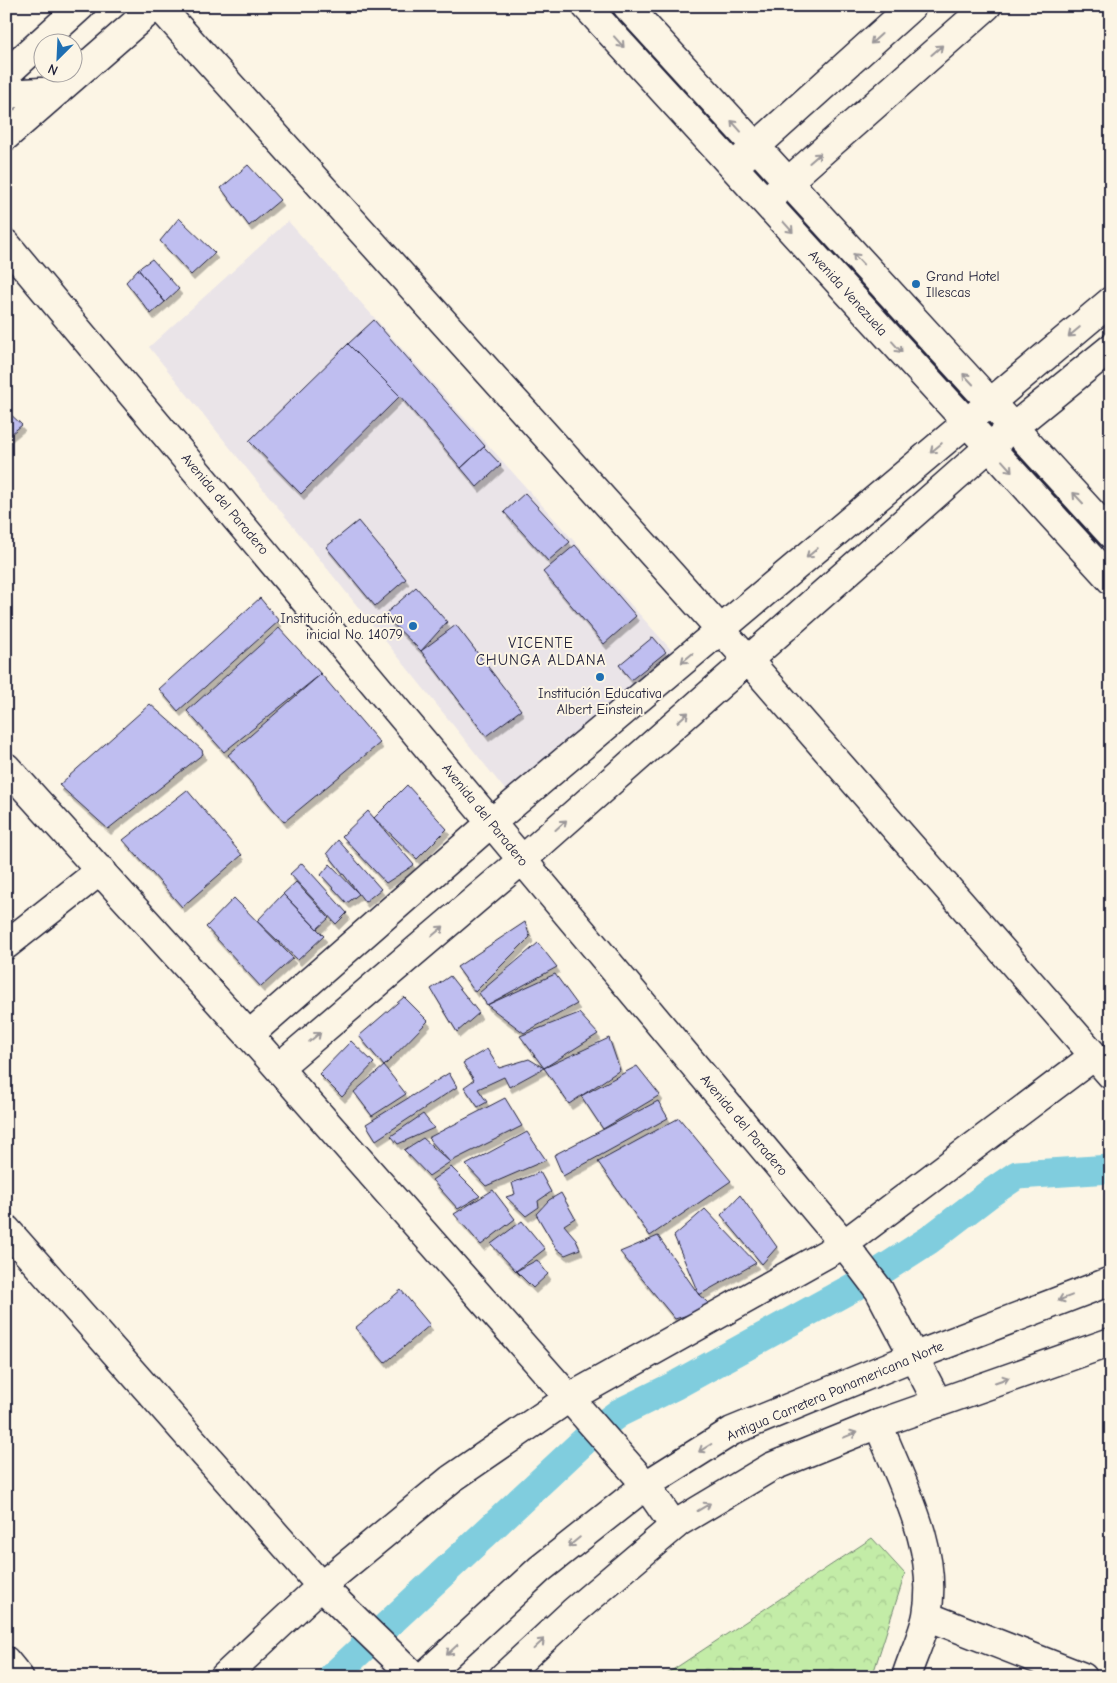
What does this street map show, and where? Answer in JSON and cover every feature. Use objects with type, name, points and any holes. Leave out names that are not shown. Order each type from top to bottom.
[{"type":"street","points":[[6,74],[81,6]]},
{"type":"street","points":[[6,136],[155,6]]},
{"type":"street","points":[[159,6],[721,629],[1102,1066],[844,1244],[569,1398],[451,1479],[320,1586],[224,1677]]},
{"type":"street","name":"Avenida Venezuela","points":[[586,6],[1111,580]]},
{"type":"street","points":[[627,6],[1111,534]]},
{"type":"street","points":[[733,167],[912,6]]},
{"type":"street","points":[[765,202],[987,6]]},
{"type":"street","points":[[6,94],[58,91]]},
{"type":"street","name":"Avenida del Paradero","points":[[6,244],[844,1244],[879,1290],[938,1403]]},
{"type":"street","points":[[249,1035],[492,822],[1111,301]]},
{"type":"street","points":[[278,1068],[522,860],[989,447],[1111,348]]},
{"type":"street","points":[[6,767],[249,1035],[646,1485],[674,1526]]},
{"type":"street","points":[[6,945],[101,870]]},
{"type":"street","points":[[6,1229],[320,1586],[415,1677]]},
{"type":"street","name":"Antigua Carretera Panamericana Norte","points":[[423,1677],[540,1569],[646,1485],[732,1431],[914,1356],[1111,1281]]},
{"type":"street","points":[[503,1677],[573,1612],[674,1526],[772,1467],[878,1424],[1111,1342]]},
{"type":"street","points":[[878,1424],[915,1516],[925,1549],[930,1579],[927,1616],[906,1677]]},
{"type":"street","points":[[927,1616],[1083,1677]]},
{"type":"street","points":[[6,1661],[19,1677]]},
{"type":"shaded area","points":[[288,221],[674,653],[506,791],[149,347]]},
{"type":"green space","points":[[872,1538],[905,1574],[872,1677],[662,1677]]},
{"type":"building","points":[[248,165],[280,200],[249,226],[221,188]]},
{"type":"building","points":[[179,218],[215,253],[191,275],[160,241]]},
{"type":"building","points":[[152,259],[179,289],[165,302],[138,269]]},
{"type":"building","points":[[138,269],[165,302],[151,314],[126,282]]},
{"type":"building","points":[[374,320],[485,446],[461,468],[400,396],[348,344]]},
{"type":"building","points":[[348,344],[400,396],[301,494],[249,441]]},
{"type":"building","points":[[6,410],[22,425],[6,438]]},
{"type":"building","points":[[484,447],[501,465],[477,487],[461,468]]},
{"type":"building","points":[[525,493],[570,542],[548,561],[504,512]]},
{"type":"building","points":[[358,521],[406,579],[375,606],[326,547]]},
{"type":"building","points":[[575,545],[636,616],[604,644],[543,572]]},
{"type":"building","points":[[416,587],[447,622],[421,651],[384,615]]},
{"type":"building","points":[[260,598],[279,621],[178,711],[159,689]]},
{"type":"building","points":[[456,625],[521,710],[486,736],[421,651]]},
{"type":"building","points":[[279,628],[321,674],[224,752],[187,711]]},
{"type":"building","points":[[653,637],[666,652],[631,680],[619,665]]},
{"type":"building","points":[[321,674],[380,743],[284,822],[228,755]]},
{"type":"building","points":[[150,704],[202,750],[203,754],[108,829],[59,785]]},
{"type":"building","points":[[407,785],[447,829],[417,859],[374,818]]},
{"type":"building","points":[[187,790],[242,855],[182,907],[123,840]]},
{"type":"building","points":[[368,811],[414,865],[386,883],[342,836]]},
{"type":"building","points":[[338,840],[381,889],[365,902],[327,853]]},
{"type":"building","points":[[302,863],[347,913],[336,924],[290,874]]},
{"type":"building","points":[[330,864],[359,894],[347,903],[321,875]]},
{"type":"building","points":[[296,882],[329,918],[317,929],[283,894]]},
{"type":"building","points":[[283,894],[324,936],[298,960],[257,921]]},
{"type":"building","points":[[234,898],[293,958],[261,987],[206,927]]},
{"type":"building","points":[[525,922],[530,937],[475,992],[457,967]]},
{"type":"building","points":[[538,943],[557,967],[487,1005],[479,993]]},
{"type":"building","points":[[555,974],[577,1004],[524,1033],[487,1005]]},
{"type":"building","points":[[450,976],[479,1013],[457,1032],[431,989]]},
{"type":"building","points":[[404,997],[428,1021],[384,1066],[359,1036]]},
{"type":"building","points":[[579,1013],[598,1034],[544,1068],[520,1036]]},
{"type":"building","points":[[609,1038],[620,1070],[569,1104],[544,1068]]},
{"type":"building","points":[[351,1041],[374,1063],[342,1097],[319,1074]]},
{"type":"building","points":[[487,1049],[499,1068],[529,1059],[544,1068],[509,1087],[504,1077],[478,1089],[487,1102],[478,1107],[464,1087],[474,1080],[463,1063]]},
{"type":"building","points":[[384,1066],[406,1094],[372,1116],[354,1092]]},
{"type":"building","points":[[637,1066],[660,1095],[603,1129],[581,1096]]},
{"type":"building","points":[[449,1073],[457,1087],[376,1140],[366,1124]]},
{"type":"building","points":[[505,1098],[522,1126],[450,1162],[428,1138]]},
{"type":"building","points":[[658,1101],[668,1118],[563,1176],[554,1155]]},
{"type":"building","points":[[423,1114],[434,1128],[398,1144],[391,1136]]},
{"type":"building","points":[[679,1118],[731,1181],[650,1236],[598,1162]]},
{"type":"building","points":[[527,1132],[546,1160],[486,1186],[466,1165]]},
{"type":"building","points":[[423,1138],[450,1162],[429,1176],[404,1150]]},
{"type":"building","points":[[451,1167],[480,1196],[458,1209],[432,1180]]},
{"type":"building","points":[[540,1172],[551,1192],[538,1201],[539,1207],[526,1216],[506,1197],[515,1194],[512,1183]]},
{"type":"building","points":[[493,1190],[515,1219],[481,1245],[454,1214]]},
{"type":"building","points":[[561,1193],[575,1218],[564,1225],[575,1238],[580,1249],[565,1255],[556,1248],[536,1214],[549,1200]]},
{"type":"building","points":[[740,1195],[777,1247],[762,1264],[721,1215]]},
{"type":"building","points":[[705,1209],[756,1263],[699,1295],[674,1236]]},
{"type":"building","points":[[522,1221],[545,1249],[516,1271],[491,1244]]},
{"type":"building","points":[[658,1236],[699,1295],[713,1307],[675,1319],[620,1252]]},
{"type":"building","points":[[537,1260],[548,1274],[533,1288],[516,1271]]},
{"type":"building","points":[[401,1290],[430,1325],[385,1363],[355,1328]]},
{"type":"waterway","points":[[332,1677],[597,1429],[619,1413],[674,1386],[870,1278],[929,1240],[1017,1175],[1111,1169]]},
{"type":"place","name":"Grand Hotel Illescas","points":[[916,284]]},
{"type":"place","name":"Institución educativa inicial No. 14079","points":[[413,626]]},
{"type":"place","name":"Institución Educativa Albert Einstein","points":[[600,677]]},
{"type":"district","name":"VICENTE CHUNGA ALDANA","points":[[541,652]]}]
